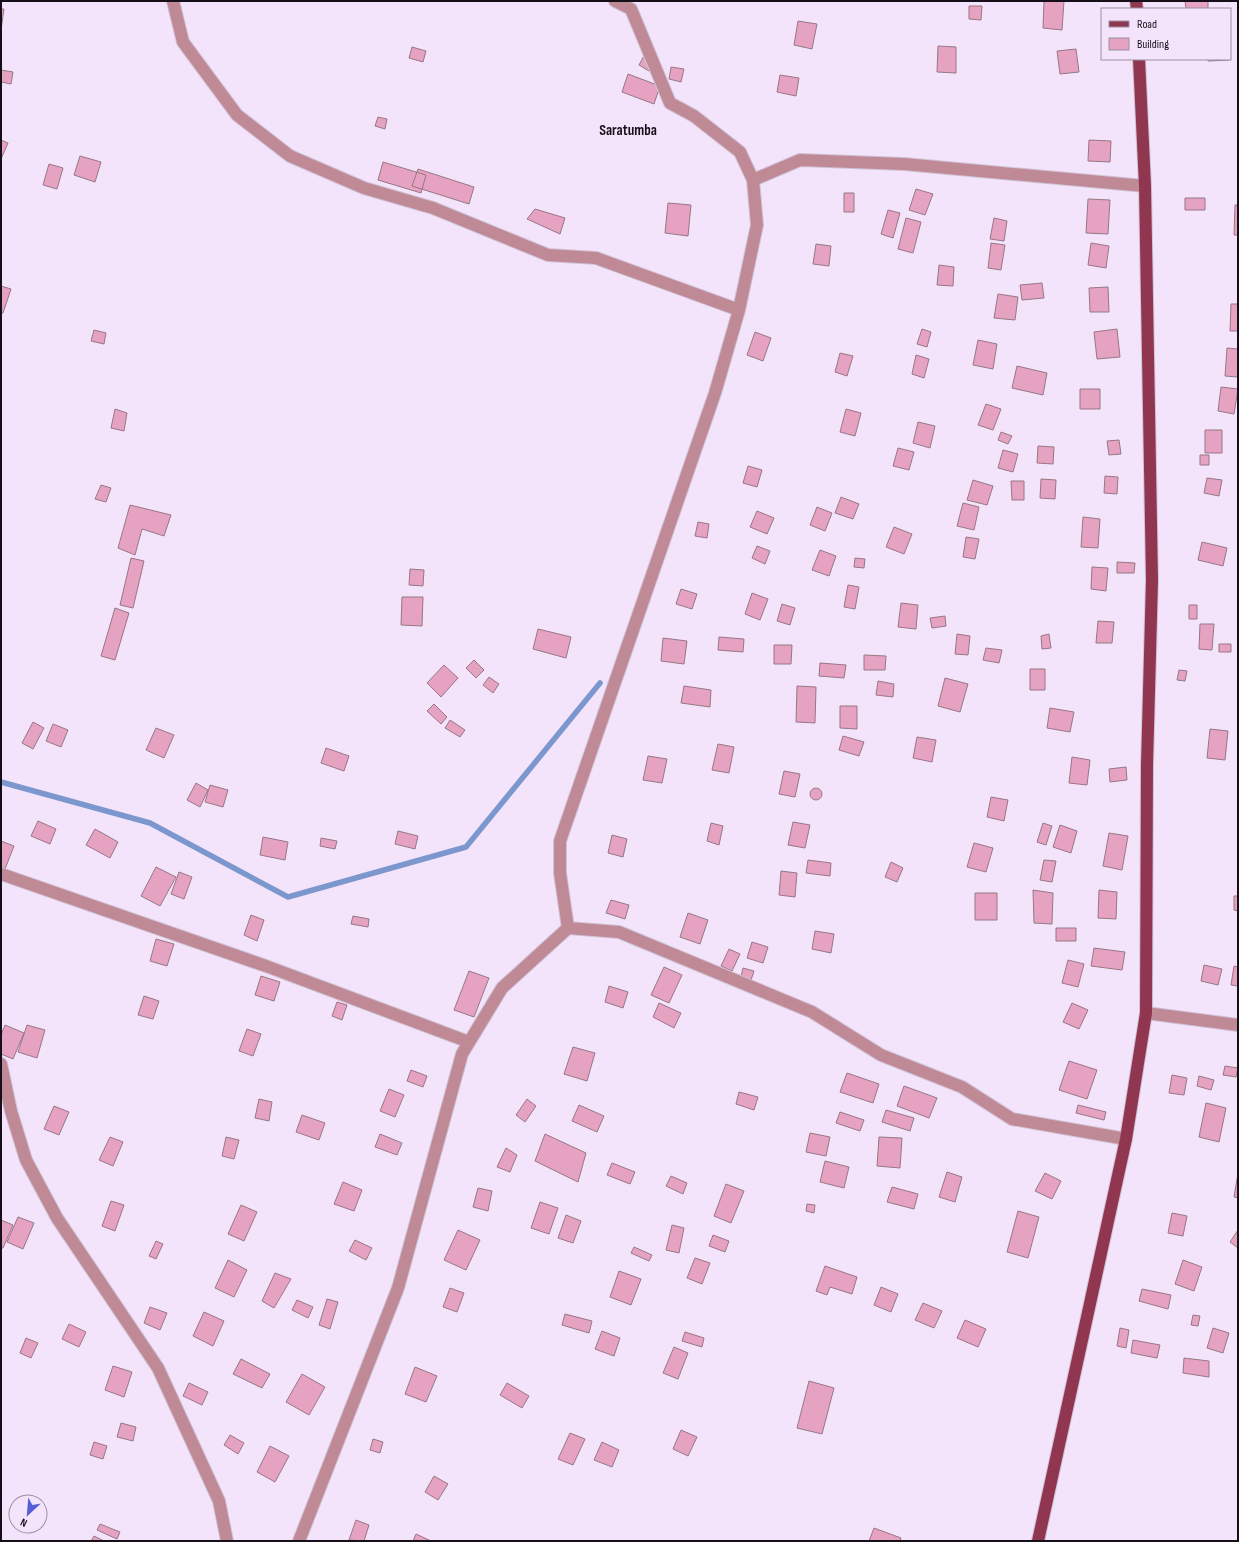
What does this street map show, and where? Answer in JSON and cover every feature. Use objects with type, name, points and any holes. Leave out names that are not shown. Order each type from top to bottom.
[{"type":"main road","points":[[1038,1541],[1126,1139],[1146,1013],[1147,765],[1152,580],[1145,186],[1139,60]]},
{"type":"street","points":[[173,1],[183,42],[237,115],[290,156],[364,188],[433,208],[548,255],[596,258],[739,310]]},
{"type":"street","points":[[568,928],[560,873],[560,841],[715,393],[739,310],[757,225],[753,180],[740,152],[694,116],[670,103],[631,9],[615,1]]},
{"type":"street","points":[[753,180],[800,160],[904,164],[1145,186]]},
{"type":"street","points":[[1,874],[266,966],[469,1042]]},
{"type":"street","points":[[299,1541],[398,1288],[462,1054],[502,988],[568,928],[619,932],[812,1012],[881,1055],[962,1087],[1012,1119],[1126,1139]]},
{"type":"street","points":[[1146,1013],[1238,1025]]},
{"type":"street","points":[[1,1064],[11,1111],[26,1160],[58,1218],[158,1368],[219,1501],[227,1541]]},
{"type":"building","points":[[1044,1],[1064,1],[1062,30],[1043,28]]},
{"type":"building","points":[[1185,1],[1208,1],[1208,8],[1186,8]]},
{"type":"building","points":[[969,6],[982,6],[981,20],[969,19]]},
{"type":"building","points":[[1,9],[4,9],[1,30]]},
{"type":"building","points":[[798,21],[817,24],[812,49],[794,45]]},
{"type":"building","points":[[938,46],[956,47],[956,73],[937,72]]},
{"type":"building","points":[[412,47],[426,51],[423,62],[409,58]]},
{"type":"building","points":[[1076,49],[1079,72],[1060,74],[1057,51]]},
{"type":"building","points":[[645,54],[655,60],[649,71],[639,65]]},
{"type":"building","points":[[1208,60],[1229,60],[1208,61]]},
{"type":"building","points":[[671,67],[684,69],[681,82],[669,79]]},
{"type":"building","points":[[1,70],[13,72],[11,84],[1,82]]},
{"type":"building","points":[[628,74],[660,86],[654,104],[622,92]]},
{"type":"building","points":[[780,75],[799,78],[796,96],[777,92]]},
{"type":"building","points":[[378,117],[387,119],[385,129],[375,126]]},
{"type":"building","points":[[1,140],[8,143],[1,159]]},
{"type":"building","points":[[1089,140],[1111,141],[1110,162],[1088,161]]},
{"type":"building","points":[[80,156],[101,162],[95,182],[74,175]]},
{"type":"building","points":[[383,162],[426,175],[421,193],[378,180]]},
{"type":"building","points":[[49,164],[63,168],[57,189],[43,185]]},
{"type":"building","points":[[418,169],[474,187],[469,204],[412,186]]},
{"type":"building","points":[[916,189],[933,194],[925,215],[909,210]]},
{"type":"building","points":[[844,193],[854,193],[854,212],[844,212]]},
{"type":"building","points":[[1185,198],[1205,198],[1205,210],[1185,210]]},
{"type":"building","points":[[1088,199],[1110,200],[1108,234],[1086,233]]},
{"type":"building","points":[[668,203],[691,205],[688,236],[665,233]]},
{"type":"building","points":[[1235,205],[1238,205],[1238,235],[1234,235]]},
{"type":"building","points":[[535,209],[565,218],[560,234],[527,219]]},
{"type":"building","points":[[888,210],[900,213],[893,238],[881,234]]},
{"type":"building","points":[[906,218],[921,222],[913,253],[898,249]]},
{"type":"building","points":[[994,218],[1007,221],[1004,241],[990,239]]},
{"type":"building","points":[[991,243],[1005,245],[1001,270],[988,268]]},
{"type":"building","points":[[1091,243],[1109,246],[1106,268],[1088,265]]},
{"type":"building","points":[[816,244],[831,246],[829,266],[813,264]]},
{"type":"building","points":[[939,265],[954,267],[953,286],[937,285]]},
{"type":"building","points":[[1042,283],[1044,298],[1022,300],[1020,285]]},
{"type":"building","points":[[1,286],[11,289],[3,313],[1,313]]},
{"type":"building","points":[[1108,287],[1109,312],[1090,312],[1089,288]]},
{"type":"building","points":[[998,294],[1018,297],[1015,320],[994,318]]},
{"type":"building","points":[[1231,304],[1238,304],[1238,331],[1230,331]]},
{"type":"building","points":[[922,329],[931,332],[927,347],[917,344]]},
{"type":"building","points":[[1117,329],[1120,357],[1097,359],[1094,332]]},
{"type":"building","points":[[94,330],[106,333],[104,344],[91,341]]},
{"type":"building","points":[[755,332],[771,338],[763,361],[747,355]]},
{"type":"building","points":[[978,340],[997,344],[993,369],[973,365]]},
{"type":"building","points":[[1227,348],[1238,349],[1238,377],[1225,376]]},
{"type":"building","points":[[840,353],[853,356],[847,376],[835,372]]},
{"type":"building","points":[[916,355],[929,359],[924,378],[912,374]]},
{"type":"building","points":[[1017,366],[1047,373],[1043,395],[1012,388]]},
{"type":"building","points":[[1221,387],[1238,389],[1234,414],[1218,411]]},
{"type":"building","points":[[1080,389],[1100,389],[1100,409],[1080,409]]},
{"type":"building","points":[[986,404],[1001,409],[993,430],[978,425]]},
{"type":"building","points":[[115,409],[127,413],[124,431],[111,428]]},
{"type":"building","points":[[846,409],[861,413],[855,436],[840,432]]},
{"type":"building","points":[[918,422],[935,426],[930,448],[913,443]]},
{"type":"building","points":[[1205,430],[1222,430],[1222,453],[1205,453]]},
{"type":"building","points":[[1001,432],[1012,436],[1008,444],[998,440]]},
{"type":"building","points":[[1119,440],[1121,454],[1109,455],[1107,441]]},
{"type":"building","points":[[1038,446],[1054,447],[1053,464],[1037,463]]},
{"type":"building","points":[[898,448],[914,452],[909,470],[893,466]]},
{"type":"building","points":[[1003,450],[1018,454],[1013,472],[998,468]]},
{"type":"building","points":[[1200,455],[1209,455],[1209,465],[1200,465]]},
{"type":"building","points":[[748,466],[762,470],[757,487],[743,483]]},
{"type":"building","points":[[1105,476],[1118,477],[1117,494],[1104,493]]},
{"type":"building","points":[[1207,478],[1222,480],[1219,496],[1204,493]]},
{"type":"building","points":[[1041,479],[1056,480],[1055,499],[1040,498]]},
{"type":"building","points":[[973,480],[993,486],[987,505],[967,500]]},
{"type":"building","points":[[1011,481],[1024,481],[1024,500],[1012,500]]},
{"type":"building","points":[[101,485],[111,488],[106,502],[95,499]]},
{"type":"building","points":[[841,497],[859,504],[853,519],[835,513]]},
{"type":"building","points":[[963,503],[979,507],[974,530],[957,526]]},
{"type":"building","points":[[130,505],[171,515],[164,536],[142,529],[135,555],[118,548]]},
{"type":"building","points":[[817,507],[832,513],[825,531],[810,525]]},
{"type":"building","points":[[757,511],[774,518],[767,534],[750,527]]},
{"type":"building","points":[[1083,517],[1100,519],[1098,548],[1081,547]]},
{"type":"building","points":[[698,522],[709,524],[707,538],[695,536]]},
{"type":"building","points":[[894,527],[912,534],[904,554],[886,547]]},
{"type":"building","points":[[966,537],[979,539],[975,559],[963,557]]},
{"type":"building","points":[[1202,542],[1227,548],[1223,566],[1198,560]]},
{"type":"building","points":[[757,546],[770,551],[765,564],[752,558]]},
{"type":"building","points":[[820,550],[836,556],[829,576],[812,570]]},
{"type":"building","points":[[131,558],[144,561],[133,608],[120,605]]},
{"type":"building","points":[[855,558],[865,559],[864,568],[854,567]]},
{"type":"building","points":[[1117,562],[1135,563],[1134,573],[1117,573]]},
{"type":"building","points":[[1092,567],[1108,568],[1106,591],[1091,589]]},
{"type":"building","points":[[410,569],[424,570],[423,586],[409,585]]},
{"type":"building","points":[[848,585],[859,587],[855,609],[844,607]]},
{"type":"building","points":[[681,589],[697,594],[692,609],[676,604]]},
{"type":"building","points":[[752,593],[768,599],[760,620],[745,614]]},
{"type":"building","points":[[402,597],[423,597],[422,626],[401,625]]},
{"type":"building","points":[[901,603],[918,605],[916,629],[898,627]]},
{"type":"building","points":[[782,604],[795,608],[790,625],[777,621]]},
{"type":"building","points":[[1189,605],[1197,605],[1197,619],[1189,619]]},
{"type":"building","points":[[115,608],[129,613],[115,660],[101,656]]},
{"type":"building","points":[[945,616],[946,626],[932,628],[930,618]]},
{"type":"building","points":[[1098,621],[1114,622],[1112,643],[1096,643]]},
{"type":"building","points":[[1200,624],[1214,624],[1212,650],[1199,649]]},
{"type":"building","points":[[538,629],[571,637],[566,658],[533,649]]},
{"type":"building","points":[[957,634],[970,636],[968,655],[955,654]]},
{"type":"building","points":[[1049,634],[1051,648],[1042,649],[1041,636]]},
{"type":"building","points":[[719,637],[744,639],[743,652],[718,650]]},
{"type":"building","points":[[663,638],[687,641],[684,664],[661,661]]},
{"type":"building","points":[[1219,644],[1231,644],[1231,652],[1219,652]]},
{"type":"building","points":[[774,645],[792,645],[791,664],[774,664]]},
{"type":"building","points":[[986,648],[1002,650],[999,663],[983,660]]},
{"type":"building","points":[[864,655],[886,656],[885,670],[864,670]]},
{"type":"building","points":[[474,660],[484,670],[476,678],[466,668]]},
{"type":"building","points":[[820,663],[846,665],[844,678],[819,676]]},
{"type":"building","points":[[444,665],[458,678],[441,697],[427,683]]},
{"type":"building","points":[[1030,669],[1045,669],[1045,690],[1030,690]]},
{"type":"building","points":[[1179,670],[1187,671],[1185,681],[1177,680]]},
{"type":"building","points":[[489,677],[499,684],[493,693],[483,685]]},
{"type":"building","points":[[945,678],[968,684],[960,712],[938,706]]},
{"type":"building","points":[[878,681],[894,684],[893,697],[876,695]]},
{"type":"building","points":[[684,686],[711,690],[710,707],[681,703]]},
{"type":"building","points":[[797,686],[816,687],[815,723],[796,722]]},
{"type":"building","points":[[434,704],[447,717],[441,724],[427,711]]},
{"type":"building","points":[[840,706],[857,706],[857,729],[840,728]]},
{"type":"building","points":[[1050,708],[1074,712],[1070,732],[1047,728]]},
{"type":"building","points":[[450,720],[465,730],[460,737],[445,728]]},
{"type":"building","points":[[33,722],[44,728],[33,749],[22,743]]},
{"type":"building","points":[[53,724],[68,730],[61,747],[46,741]]},
{"type":"building","points":[[156,728],[174,735],[164,758],[146,750]]},
{"type":"building","points":[[1210,729],[1228,731],[1225,760],[1207,758]]},
{"type":"building","points":[[843,736],[864,742],[859,756],[839,750]]},
{"type":"building","points":[[917,737],[936,740],[932,762],[913,758]]},
{"type":"building","points":[[718,744],[734,747],[729,773],[712,770]]},
{"type":"building","points":[[326,748],[349,756],[344,771],[321,763]]},
{"type":"building","points":[[648,756],[667,759],[662,783],[643,780]]},
{"type":"building","points":[[1072,757],[1090,760],[1087,785],[1069,783]]},
{"type":"building","points":[[1126,767],[1127,780],[1110,782],[1109,769]]},
{"type":"building","points":[[784,771],[800,774],[795,797],[779,794]]},
{"type":"building","points":[[196,783],[208,790],[200,807],[187,800]]},
{"type":"building","points":[[210,785],[228,790],[223,807],[205,802]]},
{"type":"building","points":[[818,788],[821,789],[821,799],[814,800],[811,799],[810,792],[811,789]]},
{"type":"building","points":[[991,797],[1008,800],[1004,821],[987,817]]},
{"type":"building","points":[[38,821],[56,829],[50,844],[31,836]]},
{"type":"building","points":[[793,822],[810,825],[805,848],[788,845]]},
{"type":"building","points":[[711,823],[723,826],[719,845],[707,841]]},
{"type":"building","points":[[1043,823],[1052,826],[1046,845],[1037,842]]},
{"type":"building","points":[[1060,825],[1077,831],[1071,853],[1053,847]]},
{"type":"building","points":[[95,829],[118,842],[110,858],[86,845]]},
{"type":"building","points":[[398,831],[418,836],[415,849],[395,844]]},
{"type":"building","points":[[1109,833],[1128,836],[1122,870],[1103,866]]},
{"type":"building","points":[[612,835],[627,839],[623,857],[608,853]]},
{"type":"building","points":[[263,837],[288,842],[285,860],[260,855]]},
{"type":"building","points":[[321,838],[337,841],[335,849],[320,846]]},
{"type":"building","points":[[1,841],[14,846],[5,869],[1,867]]},
{"type":"building","points":[[974,843],[993,848],[986,872],[967,867]]},
{"type":"building","points":[[808,860],[831,863],[830,876],[806,873]]},
{"type":"building","points":[[1044,860],[1056,861],[1052,882],[1040,880]]},
{"type":"building","points":[[891,862],[903,868],[897,882],[885,877]]},
{"type":"building","points":[[156,867],[176,877],[160,906],[141,896]]},
{"type":"building","points":[[781,871],[797,873],[795,897],[779,895]]},
{"type":"building","points":[[179,872],[192,877],[184,899],[171,894]]},
{"type":"building","points":[[1033,890],[1053,893],[1052,924],[1034,923]]},
{"type":"building","points":[[1099,890],[1117,892],[1116,919],[1098,918]]},
{"type":"building","points":[[975,893],[997,893],[997,920],[975,920]]},
{"type":"building","points":[[1234,896],[1238,896],[1238,911],[1234,910]]},
{"type":"building","points":[[611,900],[629,905],[625,919],[606,913]]},
{"type":"building","points":[[688,913],[708,920],[700,944],[680,937]]},
{"type":"building","points":[[251,915],[264,920],[257,941],[244,935]]},
{"type":"building","points":[[353,916],[369,919],[368,927],[351,924]]},
{"type":"building","points":[[1056,928],[1076,928],[1076,941],[1056,941]]},
{"type":"building","points":[[815,931],[834,934],[831,953],[812,949]]},
{"type":"building","points":[[156,939],[174,944],[167,966],[150,961]]},
{"type":"building","points":[[752,942],[768,947],[763,963],[747,958]]},
{"type":"building","points":[[1094,948],[1125,952],[1122,970],[1091,966]]},
{"type":"building","points":[[729,949],[740,954],[732,971],[721,966]]},
{"type":"building","points":[[1068,960],[1084,964],[1078,987],[1062,983]]},
{"type":"building","points":[[1204,965],[1222,969],[1218,985],[1201,981]]},
{"type":"building","points":[[1234,966],[1238,967],[1238,986],[1231,985]]},
{"type":"building","points":[[664,967],[682,975],[669,1003],[651,995]]},
{"type":"building","points":[[743,968],[754,971],[751,980],[741,977]]},
{"type":"building","points":[[469,971],[489,978],[474,1017],[454,1010]]},
{"type":"building","points":[[261,976],[280,982],[274,1001],[255,995]]},
{"type":"building","points":[[609,986],[628,992],[623,1008],[605,1002]]},
{"type":"building","points":[[144,996],[159,1001],[153,1019],[138,1015]]},
{"type":"building","points":[[337,1002],[347,1005],[342,1020],[332,1016]]},
{"type":"building","points":[[659,1003],[681,1013],[674,1028],[653,1017]]},
{"type":"building","points":[[1072,1003],[1088,1010],[1079,1029],[1063,1022]]},
{"type":"building","points":[[5,1025],[24,1033],[13,1059],[1,1054],[1,1035]]},
{"type":"building","points":[[27,1025],[45,1030],[37,1058],[18,1052]]},
{"type":"building","points":[[247,1029],[261,1034],[253,1056],[239,1051]]},
{"type":"building","points":[[573,1047],[595,1053],[587,1081],[564,1074]]},
{"type":"building","points":[[1069,1061],[1097,1070],[1087,1099],[1059,1090]]},
{"type":"building","points":[[1225,1066],[1238,1068],[1236,1077],[1223,1075]]},
{"type":"building","points":[[411,1070],[427,1076],[423,1087],[407,1081]]},
{"type":"building","points":[[847,1073],[879,1084],[873,1103],[840,1092]]},
{"type":"building","points":[[1172,1075],[1187,1078],[1184,1095],[1169,1093]]},
{"type":"building","points":[[1199,1076],[1214,1080],[1211,1090],[1197,1086]]},
{"type":"building","points":[[904,1086],[937,1098],[929,1118],[897,1106]]},
{"type":"building","points":[[389,1089],[404,1095],[395,1117],[380,1111]]},
{"type":"building","points":[[739,1092],[758,1097],[754,1110],[736,1104]]},
{"type":"building","points":[[259,1099],[272,1102],[269,1121],[255,1118]]},
{"type":"building","points":[[527,1099],[536,1106],[525,1122],[516,1115]]},
{"type":"building","points":[[1206,1103],[1226,1108],[1219,1142],[1199,1137]]},
{"type":"building","points":[[579,1105],[604,1116],[597,1132],[572,1121]]},
{"type":"building","points":[[1078,1105],[1106,1112],[1104,1120],[1076,1113]]},
{"type":"building","points":[[54,1106],[69,1112],[59,1135],[44,1129]]},
{"type":"building","points":[[886,1110],[914,1118],[910,1131],[882,1122]]},
{"type":"building","points":[[840,1112],[864,1120],[860,1131],[836,1123]]},
{"type":"building","points":[[302,1115],[325,1123],[319,1140],[296,1132]]},
{"type":"building","points":[[810,1133],[830,1137],[826,1156],[806,1152]]},
{"type":"building","points":[[380,1134],[402,1143],[397,1155],[375,1147]]},
{"type":"building","points":[[545,1134],[586,1153],[578,1182],[535,1161]]},
{"type":"building","points":[[110,1137],[123,1142],[113,1166],[99,1160]]},
{"type":"building","points":[[226,1137],[239,1140],[234,1159],[222,1156]]},
{"type":"building","points":[[879,1137],[902,1138],[900,1168],[877,1166]]},
{"type":"building","points":[[506,1148],[517,1155],[510,1172],[497,1167]]},
{"type":"building","points":[[825,1161],[849,1167],[844,1188],[820,1182]]},
{"type":"building","points":[[612,1163],[635,1172],[630,1184],[607,1175]]},
{"type":"building","points":[[947,1172],[962,1177],[955,1202],[939,1197]]},
{"type":"building","points":[[1045,1173],[1061,1181],[1052,1199],[1035,1191]]},
{"type":"building","points":[[1238,1173],[1238,1198],[1234,1197]]},
{"type":"building","points":[[671,1176],[687,1183],[683,1194],[666,1186]]},
{"type":"building","points":[[343,1182],[362,1190],[354,1211],[334,1204]]},
{"type":"building","points":[[726,1184],[744,1191],[731,1223],[714,1216]]},
{"type":"building","points":[[892,1187],[918,1194],[914,1209],[887,1202]]},
{"type":"building","points":[[478,1188],[492,1191],[488,1211],[473,1207]]},
{"type":"building","points":[[111,1201],[124,1205],[115,1231],[102,1226]]},
{"type":"building","points":[[540,1202],[558,1208],[549,1234],[531,1228]]},
{"type":"building","points":[[807,1204],[815,1205],[814,1213],[806,1211]]},
{"type":"building","points":[[241,1205],[257,1212],[244,1241],[228,1234]]},
{"type":"building","points":[[1018,1211],[1039,1217],[1028,1258],[1007,1252]]},
{"type":"building","points":[[1172,1213],[1187,1216],[1183,1236],[1168,1233]]},
{"type":"building","points":[[566,1215],[581,1221],[573,1243],[558,1238]]},
{"type":"building","points":[[18,1217],[34,1223],[23,1249],[7,1242]]},
{"type":"building","points":[[1,1220],[13,1225],[3,1248],[1,1248]]},
{"type":"building","points":[[672,1225],[684,1228],[679,1253],[666,1250]]},
{"type":"building","points":[[458,1230],[480,1240],[466,1270],[444,1260]]},
{"type":"building","points":[[1238,1230],[1238,1248],[1230,1242]]},
{"type":"building","points":[[713,1235],[729,1241],[725,1252],[709,1246]]},
{"type":"building","points":[[355,1240],[372,1248],[366,1260],[349,1251]]},
{"type":"building","points":[[156,1241],[163,1244],[156,1259],[149,1256]]},
{"type":"building","points":[[634,1247],[652,1255],[649,1261],[631,1253]]},
{"type":"building","points":[[695,1258],[710,1263],[702,1284],[687,1278]]},
{"type":"building","points":[[228,1260],[247,1270],[234,1297],[215,1288]]},
{"type":"building","points":[[1183,1260],[1202,1267],[1194,1291],[1175,1284]]},
{"type":"building","points":[[825,1266],[857,1277],[852,1294],[830,1287],[827,1295],[816,1291]]},
{"type":"building","points":[[619,1271],[641,1279],[631,1305],[610,1297]]},
{"type":"building","points":[[275,1273],[291,1279],[274,1308],[262,1301]]},
{"type":"building","points":[[881,1287],[898,1294],[891,1312],[874,1305]]},
{"type":"building","points":[[450,1288],[464,1293],[457,1312],[443,1307]]},
{"type":"building","points":[[1142,1289],[1171,1295],[1168,1309],[1139,1301]]},
{"type":"building","points":[[327,1299],[338,1302],[330,1329],[319,1325]]},
{"type":"building","points":[[297,1300],[313,1307],[308,1318],[292,1310]]},
{"type":"building","points":[[923,1303],[942,1311],[934,1328],[915,1320]]},
{"type":"building","points":[[150,1307],[167,1313],[160,1330],[144,1323]]},
{"type":"building","points":[[204,1312],[224,1321],[213,1346],[193,1336]]},
{"type":"building","points":[[565,1314],[592,1321],[589,1333],[562,1325]]},
{"type":"building","points":[[1193,1315],[1200,1316],[1198,1326],[1191,1325]]},
{"type":"building","points":[[965,1320],[986,1329],[978,1347],[957,1338]]},
{"type":"building","points":[[69,1324],[86,1332],[79,1347],[62,1339]]},
{"type":"building","points":[[1120,1328],[1129,1330],[1126,1348],[1117,1346]]},
{"type":"building","points":[[1213,1328],[1229,1333],[1223,1353],[1207,1348]]},
{"type":"building","points":[[602,1331],[620,1338],[614,1356],[595,1349]]},
{"type":"building","points":[[685,1332],[704,1338],[702,1347],[682,1341]]},
{"type":"building","points":[[26,1338],[38,1343],[31,1358],[20,1353]]},
{"type":"building","points":[[1133,1340],[1160,1345],[1157,1358],[1131,1353]]},
{"type":"building","points":[[674,1347],[688,1353],[678,1379],[663,1373]]},
{"type":"building","points":[[1184,1358],[1209,1361],[1209,1377],[1183,1373]]},
{"type":"building","points":[[241,1359],[270,1374],[262,1388],[233,1374]]},
{"type":"building","points":[[113,1366],[132,1372],[124,1397],[105,1390]]},
{"type":"building","points":[[415,1367],[437,1376],[426,1402],[405,1394]]},
{"type":"building","points":[[302,1374],[325,1387],[309,1415],[286,1402]]},
{"type":"building","points":[[809,1381],[834,1388],[822,1434],[797,1428]]},
{"type":"building","points":[[189,1383],[208,1392],[202,1405],[183,1396]]},
{"type":"building","points":[[507,1383],[529,1396],[522,1408],[500,1395]]},
{"type":"building","points":[[121,1423],[136,1427],[133,1441],[117,1437]]},
{"type":"building","points":[[681,1430],[697,1437],[688,1456],[673,1449]]},
{"type":"building","points":[[570,1433],[585,1439],[573,1465],[558,1459]]},
{"type":"building","points":[[230,1435],[244,1443],[238,1454],[224,1445]]},
{"type":"building","points":[[373,1439],[383,1442],[380,1453],[370,1450]]},
{"type":"building","points":[[94,1442],[107,1446],[103,1459],[90,1455]]},
{"type":"building","points":[[602,1442],[619,1450],[612,1467],[594,1460]]},
{"type":"building","points":[[270,1446],[289,1456],[275,1482],[257,1472]]},
{"type":"building","points":[[434,1476],[448,1484],[438,1500],[425,1492]]},
{"type":"building","points":[[356,1520],[369,1525],[364,1541],[349,1540]]},
{"type":"building","points":[[100,1524],[120,1532],[117,1539],[97,1530]]},
{"type":"building","points":[[874,1528],[901,1538],[900,1541],[869,1541]]},
{"type":"building","points":[[416,1534],[431,1541],[413,1541]]},
{"type":"building","points":[[94,1536],[104,1541],[91,1541]]},
{"type":"waterway","points":[[1,782],[150,823],[288,897],[466,847],[600,683]]},
{"type":"district","name":"Saratumba","points":[[628,130]]}]
